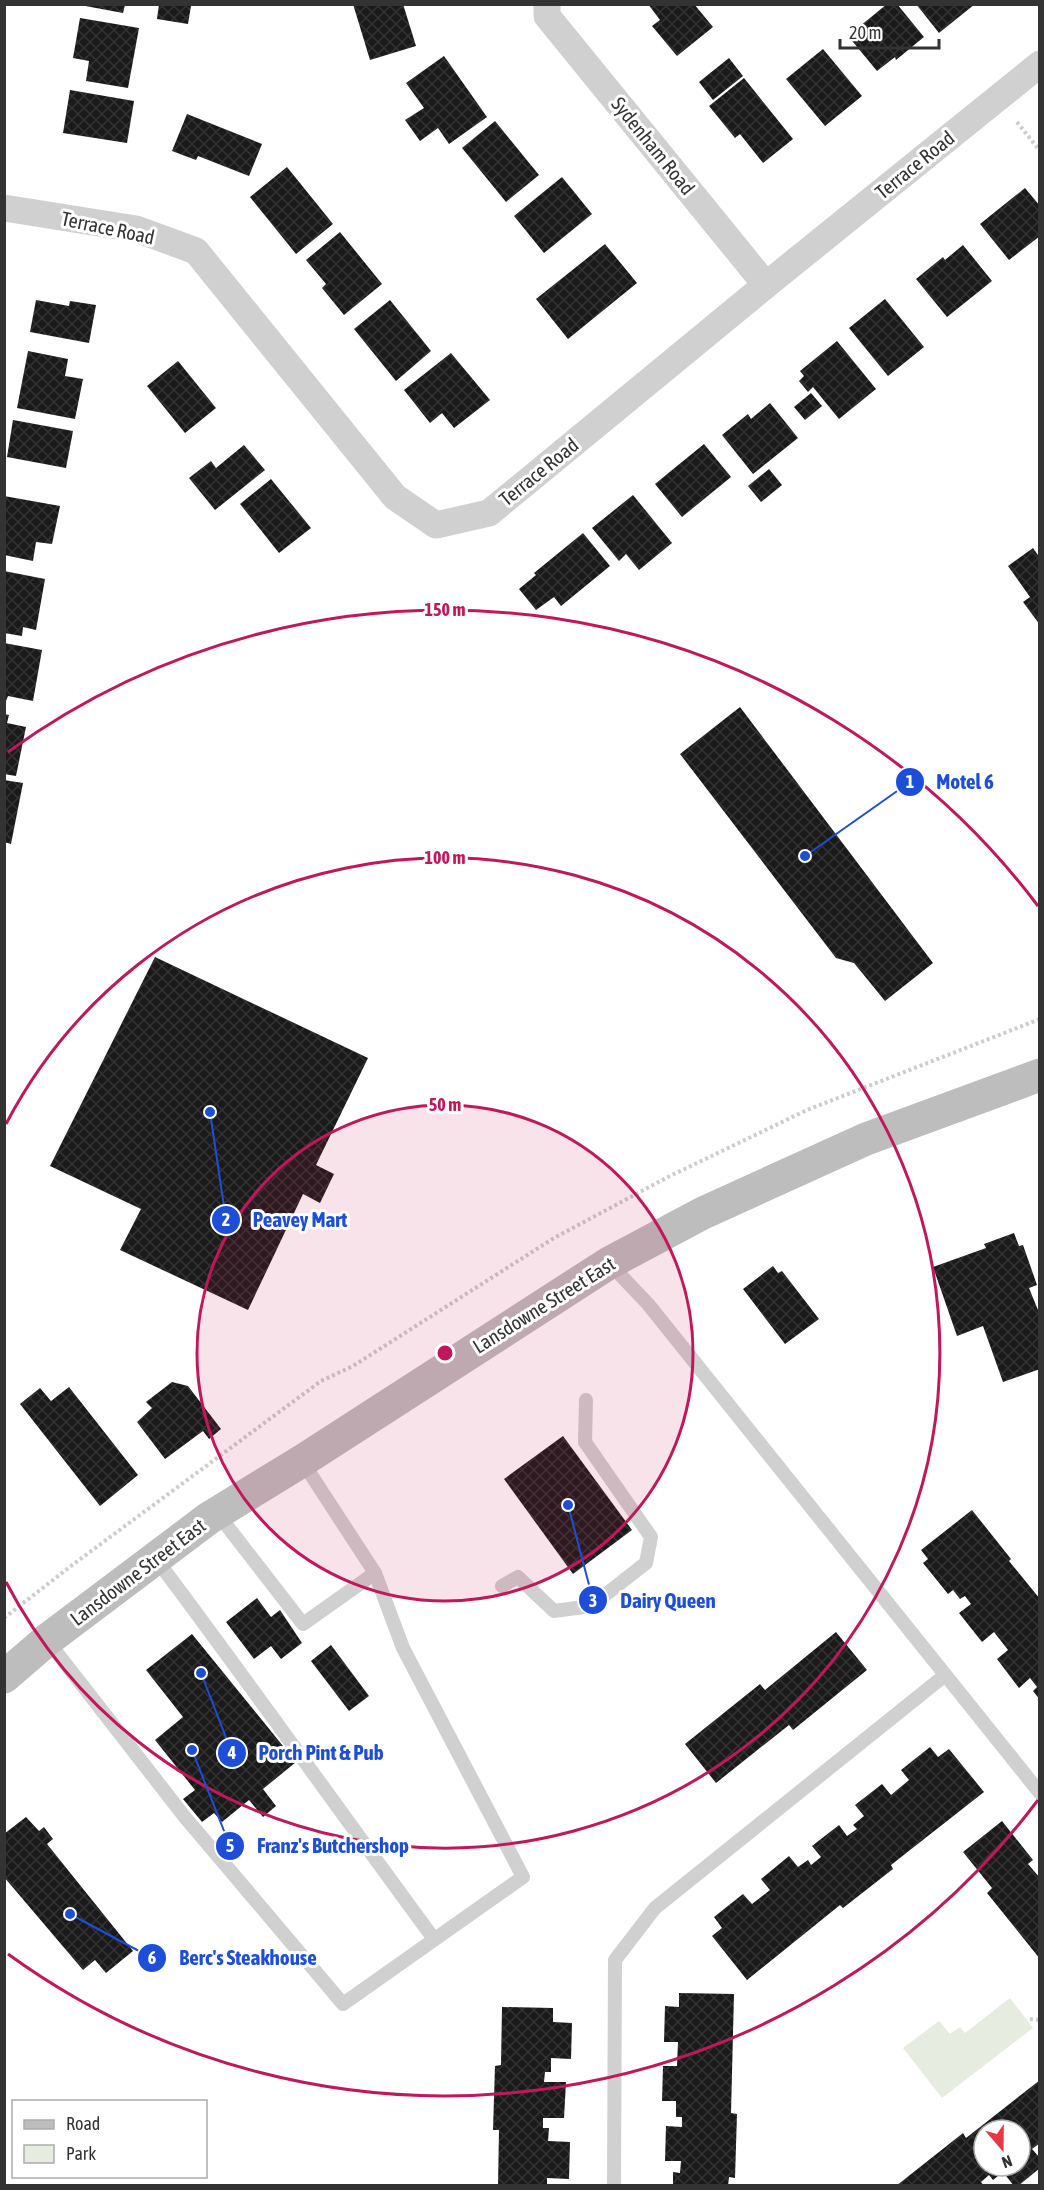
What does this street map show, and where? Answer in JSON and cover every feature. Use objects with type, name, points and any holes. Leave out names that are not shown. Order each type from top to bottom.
[{"type":"main road","name":"Lansdowne Street East","points":[[4,1677],[47,1640],[218,1513],[609,1263],[703,1213],[866,1139],[1040,1075]]},
{"type":"street","name":"Sydenham Road","points":[[547,4],[547,16],[766,285]]},
{"type":"street","name":"Terrace Road","points":[[4,208],[136,229],[196,251],[395,497],[435,525],[489,513],[1040,64]]},
{"type":"lane","points":[[609,1263],[648,1304],[1040,1793]]},
{"type":"lane","points":[[502,1586],[518,1577],[554,1611],[591,1606],[646,1563],[651,1537],[585,1442],[586,1400]]},
{"type":"lane","points":[[47,1640],[184,1816],[343,2004],[523,1876],[403,1648],[375,1573],[302,1461]]},
{"type":"lane","points":[[218,1513],[303,1624],[375,1573]]},
{"type":"lane","points":[[156,1559],[434,1939]]},
{"type":"lane","points":[[614,2186],[615,1960],[656,1908],[944,1676]]},
{"type":"path","points":[[997,98],[1040,151]]},
{"type":"path","points":[[4,1618],[321,1381],[353,1366],[554,1238],[668,1177],[807,1110],[1040,1018]]},
{"type":"path","points":[[1030,2019],[1040,2020]]},
{"type":"green space","points":[[1010,1998],[1033,2028],[942,2098],[903,2048],[939,2021],[950,2034],[960,2027],[965,2033]]},
{"type":"building","points":[[159,4],[191,6],[188,24],[157,19]]},
{"type":"building","points":[[353,4],[403,4],[416,46],[370,60]]},
{"type":"building","points":[[648,4],[694,4],[713,27],[677,56],[652,26],[660,20]]},
{"type":"building","points":[[887,4],[897,4],[924,37],[896,60],[895,57],[877,71],[848,36]]},
{"type":"building","points":[[916,4],[975,4],[939,33]]},
{"type":"building","points":[[80,5],[125,5],[123,13]]},
{"type":"building","points":[[80,18],[139,28],[128,88],[86,81],[89,61],[73,58]]},
{"type":"building","points":[[823,49],[862,96],[825,126],[786,79]]},
{"type":"building","points":[[444,56],[487,117],[449,144],[438,128],[420,141],[405,120],[424,108],[406,83]]},
{"type":"building","points":[[729,58],[743,76],[713,100],[699,82]]},
{"type":"building","points":[[744,78],[793,139],[763,163],[740,134],[735,138],[709,106]]},
{"type":"building","points":[[70,90],[134,101],[127,143],[63,133]]},
{"type":"building","points":[[187,114],[262,144],[249,176],[198,156],[196,160],[172,151]]},
{"type":"building","points":[[495,121],[539,175],[506,202],[462,148]]},
{"type":"building","points":[[287,167],[333,224],[296,254],[250,197]]},
{"type":"building","points":[[562,177],[592,214],[544,253],[514,216]]},
{"type":"building","points":[[1025,188],[1040,206],[1040,236],[1009,260],[980,224]]},
{"type":"building","points":[[340,232],[382,284],[344,315],[322,288],[326,284],[306,260]]},
{"type":"building","points":[[605,244],[637,283],[568,339],[536,299]]},
{"type":"building","points":[[963,245],[992,281],[947,317],[916,279],[943,257],[945,260]]},
{"type":"building","points":[[885,299],[924,347],[888,376],[849,328]]},
{"type":"building","points":[[36,300],[69,306],[70,301],[96,305],[89,343],[30,332]]},
{"type":"building","points":[[390,300],[431,351],[396,381],[354,329]]},
{"type":"building","points":[[837,341],[876,389],[839,419],[813,387],[808,392],[799,381],[804,376],[800,371]]},
{"type":"building","points":[[28,351],[68,359],[65,376],[83,379],[75,419],[17,408]]},
{"type":"building","points":[[451,353],[490,400],[454,428],[442,413],[430,423],[404,390]]},
{"type":"building","points":[[178,361],[216,408],[185,433],[147,386]]},
{"type":"building","points":[[811,393],[822,406],[805,420],[794,407]]},
{"type":"building","points":[[770,403],[798,438],[753,474],[722,435],[748,414],[751,419]]},
{"type":"building","points":[[13,420],[73,431],[66,468],[7,457]]},
{"type":"building","points":[[704,444],[731,477],[682,517],[655,484]]},
{"type":"building","points":[[244,445],[265,470],[215,510],[189,478],[211,461],[216,468]]},
{"type":"building","points":[[769,469],[782,485],[761,502],[748,486]]},
{"type":"building","points":[[271,479],[311,528],[279,553],[240,504]]},
{"type":"building","points":[[633,495],[672,543],[639,570],[626,554],[619,561],[592,528]]},
{"type":"building","points":[[4,496],[60,506],[52,544],[36,542],[33,561],[4,555]]},
{"type":"building","points":[[583,533],[610,566],[561,606],[554,597],[536,610],[519,589],[536,575],[534,573]]},
{"type":"building","points":[[1033,548],[1040,558],[1040,625],[1023,602],[1030,597],[1008,566]]},
{"type":"building","points":[[4,571],[45,579],[36,630],[23,627],[22,636],[4,633]]},
{"type":"building","points":[[4,643],[42,650],[33,701],[8,696],[4,706]]},
{"type":"building","points":[[740,707],[933,963],[885,1001],[854,963],[836,958],[680,754]]},
{"type":"building","points":[[4,714],[9,715],[7,723],[26,727],[16,776],[4,774]]},
{"type":"building","points":[[4,780],[23,783],[11,844],[4,842]]},
{"type":"building","points":[[155,957],[368,1058],[316,1165],[334,1174],[320,1203],[303,1194],[248,1310],[120,1250],[141,1209],[50,1166]]},
{"type":"building","points":[[1014,1233],[1019,1246],[1023,1245],[1037,1285],[1029,1288],[1040,1315],[1040,1369],[1003,1382],[983,1326],[957,1336],[933,1267],[986,1248],[984,1244]]},
{"type":"building","points":[[773,1266],[778,1273],[782,1271],[819,1319],[785,1344],[743,1289]]},
{"type":"building","points":[[172,1382],[188,1386],[221,1429],[209,1439],[203,1431],[165,1459],[137,1422],[152,1408],[146,1402]]},
{"type":"building","points":[[69,1387],[138,1475],[100,1506],[20,1404],[40,1388],[51,1401]]},
{"type":"building","points":[[563,1436],[632,1530],[573,1574],[504,1479]]},
{"type":"building","points":[[972,1510],[1040,1599],[1040,1700],[1033,1691],[1037,1687],[1030,1678],[1019,1688],[997,1659],[1008,1650],[994,1632],[982,1642],[959,1613],[971,1604],[965,1596],[960,1599],[953,1590],[948,1594],[923,1563],[928,1559],[921,1550]]},
{"type":"building","points":[[257,1598],[271,1617],[280,1610],[302,1643],[281,1659],[271,1646],[254,1659],[226,1622]]},
{"type":"building","points":[[836,1632],[867,1670],[793,1730],[789,1725],[716,1783],[685,1744],[760,1684],[765,1690]]},
{"type":"building","points":[[192,1634],[296,1762],[263,1789],[276,1806],[263,1817],[249,1800],[222,1822],[214,1813],[202,1822],[183,1799],[195,1790],[155,1740],[183,1717],[146,1670]]},
{"type":"building","points":[[331,1645],[369,1696],[349,1711],[311,1661]]},
{"type":"building","points":[[930,1747],[938,1757],[949,1749],[984,1792],[891,1865],[893,1869],[843,1908],[840,1905],[747,1980],[712,1936],[722,1928],[714,1917],[743,1894],[752,1904],[770,1890],[761,1879],[789,1856],[798,1867],[808,1860],[811,1865],[821,1857],[812,1846],[839,1825],[847,1836],[857,1829],[853,1825],[864,1816],[855,1805],[882,1784],[891,1795],[909,1780],[901,1770]]},
{"type":"building","points":[[26,1817],[39,1831],[44,1827],[53,1839],[47,1844],[133,1951],[106,1973],[95,1960],[83,1970],[4,1877],[4,1834]]},
{"type":"building","points":[[1002,1821],[1033,1860],[1028,1864],[1040,1878],[1040,1959],[987,1893],[992,1888],[963,1852]]},
{"type":"building","points":[[679,1993],[734,1994],[731,2113],[737,2114],[735,2178],[729,2177],[728,2186],[673,2186],[673,2172],[680,2173],[681,2161],[665,2161],[666,2126],[682,2127],[682,2117],[676,2117],[676,2101],[662,2101],[663,2066],[677,2066],[678,2042],[664,2042],[665,2006],[679,2007]]},
{"type":"building","points":[[502,2007],[553,2008],[553,2022],[572,2023],[571,2059],[551,2058],[551,2072],[545,2072],[544,2082],[566,2082],[564,2118],[543,2118],[543,2128],[549,2128],[548,2141],[570,2142],[569,2179],[547,2178],[547,2186],[498,2186],[499,2130],[493,2130],[495,2066],[501,2065]]},
{"type":"building","points":[[1040,2080],[1040,2143],[1032,2149],[1032,2118],[992,2118]]},
{"type":"building","points":[[963,2133],[966,2138],[972,2133],[972,2178],[986,2178],[981,2182],[984,2186],[896,2186]]},
{"type":"building","points":[[1032,2149],[1040,2158],[1040,2168],[1032,2175]]},
{"type":"building","points":[[1008,2178],[1028,2178],[1018,2186],[1014,2186]]},
{"type":"place","name":"Motel 6","points":[[805,856]]},
{"type":"place","name":"Peavey Mart","points":[[210,1112]]},
{"type":"place","name":"Dairy Queen","points":[[568,1505]]},
{"type":"place","name":"Porch Pint & Pub","points":[[201,1673]]},
{"type":"place","name":"Franz's Butchershop","points":[[192,1750]]},
{"type":"place","name":"Berc's Steakhouse","points":[[70,1914]]}]
